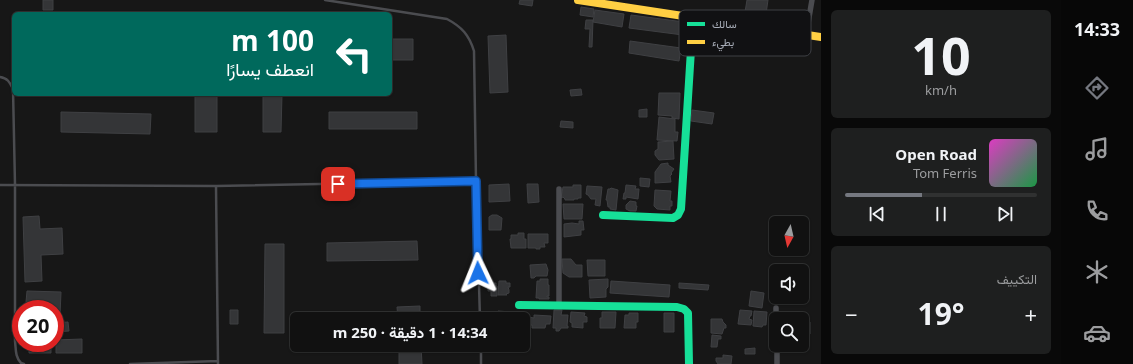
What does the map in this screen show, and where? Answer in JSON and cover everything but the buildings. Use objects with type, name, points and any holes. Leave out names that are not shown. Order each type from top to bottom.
[{"type":"street","points":[[578,0],[679,16]]},
{"type":"street","points":[[810,10],[812,0]]},
{"type":"street","points":[[811,36],[821,37]]},
{"type":"street","points":[[603,215],[673,218],[678,215],[681,208],[691,56]]},
{"type":"street","points":[[558,305],[559,189]]},
{"type":"street","points":[[519,304],[677,307],[684,309],[688,313],[689,364]]},
{"type":"street","points":[[777,352],[777,364]]},
{"type":"lane","points":[[325,0],[447,19],[458,24],[471,40],[474,51],[480,312]]},
{"type":"lane","points":[[0,77],[10,81],[12,86]]},
{"type":"lane","points":[[13,96],[15,341],[16,356],[21,364],[24,364]]},
{"type":"lane","points":[[0,185],[216,186],[476,181]]},
{"type":"lane","points":[[130,364],[218,363],[216,186]]},
{"type":"lane","points":[[481,352],[481,364]]},
{"type":"traffic: fast","points":[[603,215],[673,218],[678,215],[681,209],[691,56]]},
{"type":"traffic: fast","points":[[519,305],[677,307],[684,309],[688,313],[689,364]]},
{"type":"traffic: slow","points":[[578,0],[679,15]]},
{"type":"traffic: slow","points":[[811,35],[821,37]]},
{"type":"route","points":[[338,184],[476,181],[478,273]]}]
